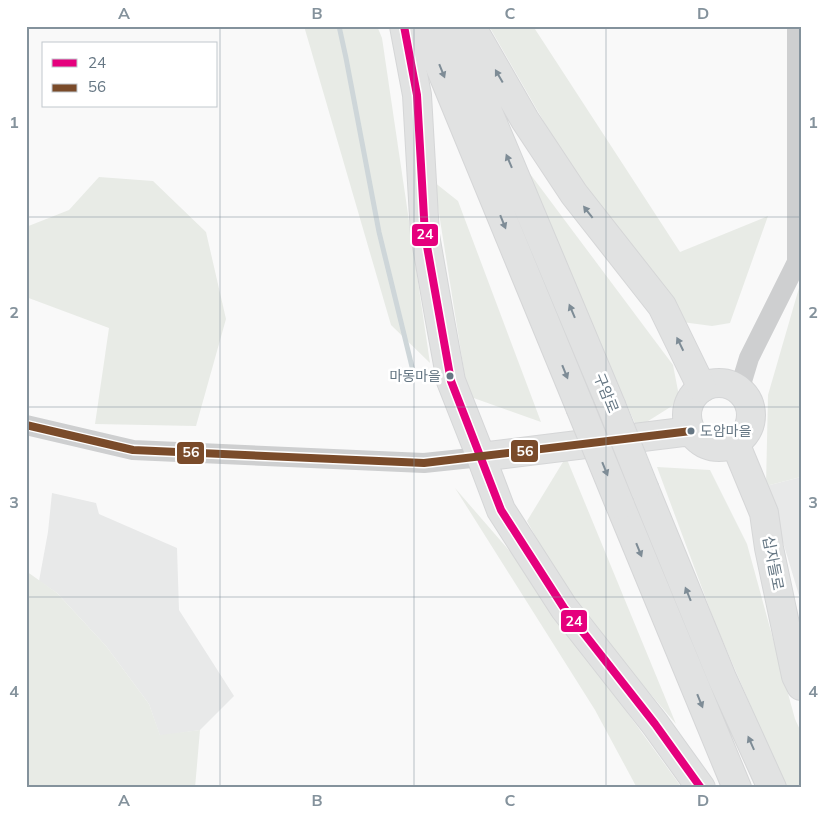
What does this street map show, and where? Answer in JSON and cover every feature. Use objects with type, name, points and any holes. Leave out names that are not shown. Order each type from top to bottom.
[{"type":"main road","points":[[404,26],[417,94],[425,234],[451,381],[501,510],[564,608],[656,724],[702,788]]},
{"type":"main road","name":"구암로","points":[[423,26],[737,788]]},
{"type":"main road","name":"구암로","points":[[452,26],[611,404],[722,678],[772,788]]},
{"type":"main road","points":[[471,26],[525,120],[574,194],[662,306],[702,388]]},
{"type":"main road","points":[[721,383],[731,386],[746,398],[750,408],[750,418],[745,432],[735,443],[715,447],[697,439],[691,431],[687,422],[689,403],[702,388],[711,384],[721,383]]},
{"type":"main road","points":[[481,457],[691,431]]},
{"type":"main road","name":"십자들로","points":[[735,443],[764,513],[769,548],[796,676],[801,686]]},
{"type":"street","points":[[739,391],[749,358],[799,262],[796,26]]},
{"type":"street","points":[[26,425],[133,450],[424,463],[481,457]]},
{"type":"shaded area","points":[[304,26],[377,26],[382,38],[430,363],[391,325]]},
{"type":"shaded area","points":[[489,26],[533,26],[680,252],[768,216],[730,323],[712,326],[682,322],[575,176]]},
{"type":"shaded area","points":[[519,159],[673,365],[680,401],[637,428]]},
{"type":"shaded area","points":[[99,177],[153,181],[206,232],[226,319],[196,426],[95,424],[109,328],[26,297],[26,227],[69,210]]},
{"type":"shaded area","points":[[434,182],[458,201],[541,422],[468,396]]},
{"type":"shaded area","points":[[801,281],[801,477],[766,486],[768,395]]},
{"type":"shaded area","points":[[566,457],[676,724],[569,598],[527,521]]},
{"type":"shaded area","points":[[657,467],[710,470],[747,544],[795,719],[801,732],[801,788],[786,788],[715,623]]},
{"type":"shaded area","points":[[801,477],[801,602],[766,486]]},
{"type":"shaded area","points":[[455,488],[513,555],[682,788],[637,788],[595,710]]},
{"type":"shaded area","points":[[52,493],[96,503],[99,514],[177,548],[179,610],[234,696],[200,730],[160,736],[149,704],[106,646],[57,593],[39,581],[48,532]]},
{"type":"shaded area","points":[[26,571],[57,593],[106,646],[149,704],[160,735],[200,730],[195,788],[26,788]]},
{"type":"waterway","points":[[339,26],[379,232],[414,375]]},
{"type":"transit line","name":"24","points":[[404,26],[417,95],[425,235],[451,381],[501,510],[564,608],[655,724],[701,788]]},
{"type":"transit line","name":"56","points":[[26,425],[133,450],[424,463],[691,431]]},
{"type":"place","name":"마동마을","points":[[450,376]]},
{"type":"place","name":"도암마을","points":[[691,431]]}]
